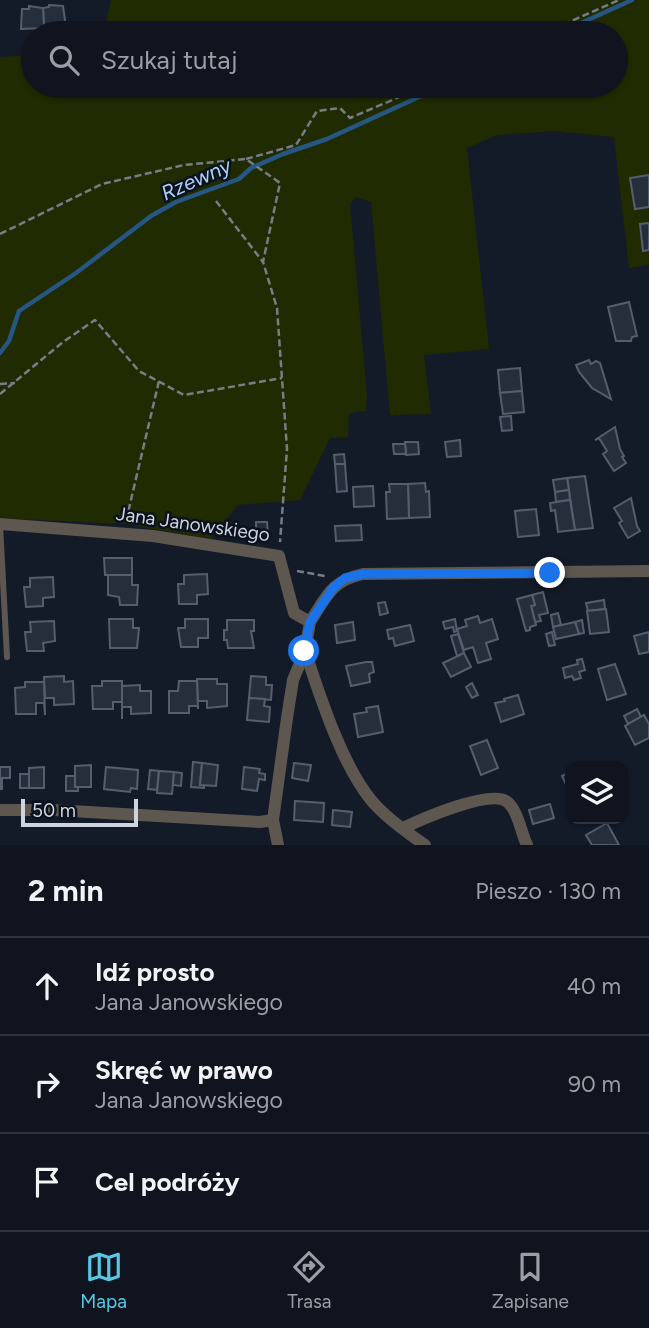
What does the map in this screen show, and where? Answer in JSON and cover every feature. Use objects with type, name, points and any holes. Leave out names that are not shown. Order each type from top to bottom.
[{"type":"street","name":"Jana Janowskiego","points":[[0,524],[153,536],[281,562],[294,613],[310,622]]},
{"type":"street","points":[[278,845],[273,820],[293,680],[304,651],[310,622],[333,588],[345,578],[363,574],[649,570]]},
{"type":"street","points":[[304,651],[327,714],[356,778],[371,800],[425,845]]},
{"type":"street","points":[[403,828],[449,810],[487,799],[498,799],[512,808],[527,845]]},
{"type":"street","points":[[0,810],[54,810],[260,822],[273,820]]},
{"type":"lane","points":[[0,524],[7,657]]},
{"type":"path","points":[[571,21],[619,0]]},
{"type":"path","points":[[0,234],[102,184],[184,165],[246,159],[296,145],[317,111],[340,107],[351,118],[397,98]]},
{"type":"path","points":[[246,159],[281,183],[263,262]]},
{"type":"path","points":[[216,201],[263,262],[277,308],[287,449],[281,562],[345,578]]},
{"type":"path","points":[[0,394],[63,342],[95,320],[139,371],[184,395],[282,379]]},
{"type":"path","points":[[124,533],[159,381]]},
{"type":"path","points":[[0,384],[15,383]]},
{"type":"green space","points":[[111,0],[649,0],[649,265],[629,268],[614,137],[555,131],[497,135],[467,148],[489,349],[424,355],[431,414],[390,415],[371,202],[356,197],[350,204],[367,396],[366,411],[349,413],[348,437],[330,438],[300,500],[238,505],[211,539],[124,524],[0,518],[0,57],[21,56],[21,98],[628,98],[628,21],[107,21]]},
{"type":"building","points":[[29,6],[43,8],[44,21],[21,21],[22,9],[29,9]]},
{"type":"building","points":[[63,6],[65,21],[44,21],[43,8]]},
{"type":"building","points":[[649,175],[649,207],[635,209],[630,178]]},
{"type":"building","points":[[649,223],[649,250],[643,251],[640,224]]},
{"type":"building","points":[[629,302],[637,336],[632,337],[631,341],[616,341],[608,307]]},
{"type":"building","points":[[589,360],[591,364],[596,361],[600,363],[611,399],[592,388],[579,372],[576,365]]},
{"type":"building","points":[[520,368],[522,391],[500,393],[498,370]]},
{"type":"building","points":[[522,391],[524,412],[503,414],[500,393]]},
{"type":"building","points":[[511,416],[512,430],[502,431],[500,417]]},
{"type":"building","points":[[615,427],[626,463],[614,471],[603,454],[607,451],[599,438],[595,440]]},
{"type":"building","points":[[460,440],[461,456],[447,457],[445,442]]},
{"type":"building","points":[[405,442],[418,442],[419,454],[406,455]]},
{"type":"building","points":[[393,444],[405,444],[406,454],[394,454]]},
{"type":"building","points":[[344,454],[345,464],[335,464],[334,455]]},
{"type":"building","points":[[335,464],[345,464],[347,491],[337,492]]},
{"type":"building","points":[[585,476],[593,528],[575,530],[567,478]]},
{"type":"building","points":[[567,478],[569,490],[555,492],[553,480]]},
{"type":"building","points":[[425,483],[426,492],[429,491],[430,517],[409,518],[408,484]]},
{"type":"building","points":[[389,484],[408,484],[409,518],[387,519],[386,492],[390,492]]},
{"type":"building","points":[[373,486],[374,506],[354,507],[353,487]]},
{"type":"building","points":[[569,490],[570,500],[556,502],[555,492]]},
{"type":"building","points":[[631,498],[640,531],[628,538],[614,508]]},
{"type":"building","points":[[570,500],[575,530],[558,532],[555,510],[551,511],[550,503]]},
{"type":"building","points":[[536,509],[539,535],[518,537],[515,511]]},
{"type":"building","points":[[256,522],[267,522],[268,534],[256,534]]},
{"type":"building","points":[[361,525],[362,540],[336,541],[335,526]]},
{"type":"building","points":[[104,558],[132,558],[132,575],[105,575]]},
{"type":"building","points":[[207,574],[208,594],[197,595],[197,604],[179,604],[178,584],[184,584],[184,575]]},
{"type":"building","points":[[108,575],[132,575],[132,585],[138,585],[137,605],[120,605],[119,597],[108,595]]},
{"type":"building","points":[[53,577],[54,597],[43,598],[43,606],[26,607],[24,587],[30,587],[30,578]]},
{"type":"building","points":[[543,592],[548,613],[539,615],[541,621],[535,622],[531,606],[535,605],[532,595]]},
{"type":"building","points":[[532,595],[535,605],[531,606],[536,625],[526,631],[517,599]]},
{"type":"building","points":[[604,600],[605,609],[588,611],[586,603]]},
{"type":"building","points":[[385,602],[388,613],[380,615],[378,603]]},
{"type":"building","points":[[606,609],[609,632],[590,634],[587,611]]},
{"type":"building","points":[[558,613],[561,625],[553,627],[551,615]]},
{"type":"building","points":[[478,616],[480,623],[492,619],[498,639],[486,643],[491,659],[478,663],[473,647],[464,650],[457,629],[467,626],[465,620]]},
{"type":"building","points":[[109,619],[133,619],[133,628],[139,628],[137,648],[110,648]]},
{"type":"building","points":[[185,619],[208,619],[208,638],[198,638],[198,647],[181,647],[178,628],[185,628]]},
{"type":"building","points":[[455,619],[457,631],[454,632],[453,627],[445,629],[443,622]]},
{"type":"building","points":[[227,620],[254,620],[254,631],[251,631],[254,648],[228,648],[227,640],[224,640]]},
{"type":"building","points":[[582,620],[584,633],[579,634],[575,622]]},
{"type":"building","points":[[54,621],[55,641],[43,643],[44,651],[27,651],[25,632],[31,632],[30,622]]},
{"type":"building","points":[[353,622],[355,640],[337,643],[335,625]]},
{"type":"building","points":[[575,622],[579,634],[556,639],[553,627]]},
{"type":"building","points":[[410,625],[414,641],[395,646],[393,638],[389,639],[387,630]]},
{"type":"building","points":[[552,632],[555,645],[549,646],[546,634]]},
{"type":"building","points":[[649,632],[649,652],[639,654],[634,636]]},
{"type":"building","points":[[458,634],[464,653],[457,656],[451,636]]},
{"type":"building","points":[[464,653],[471,667],[451,677],[443,663]]},
{"type":"building","points":[[582,659],[585,670],[579,672],[581,678],[565,678],[563,668],[578,664],[577,660]]},
{"type":"building","points":[[372,662],[374,672],[369,674],[370,682],[351,686],[346,666]]},
{"type":"building","points":[[615,664],[626,694],[607,700],[598,669]]},
{"type":"building","points":[[64,676],[64,682],[73,681],[74,704],[54,705],[54,698],[45,698],[44,677]]},
{"type":"building","points":[[251,676],[266,677],[266,685],[272,685],[271,700],[249,698]]},
{"type":"building","points":[[197,679],[217,679],[217,684],[227,684],[227,706],[207,708],[207,701],[198,701]]},
{"type":"building","points":[[102,681],[122,681],[122,702],[113,702],[113,709],[93,709],[92,686],[102,686]]},
{"type":"building","points":[[179,681],[197,681],[198,706],[189,706],[189,713],[169,713],[169,691],[178,691]]},
{"type":"building","points":[[25,682],[44,682],[45,715],[44,703],[36,703],[36,714],[16,714],[15,688],[25,687]]},
{"type":"building","points":[[472,683],[478,695],[472,698],[466,687]]},
{"type":"building","points":[[140,685],[140,691],[151,691],[151,713],[131,714],[131,707],[122,707],[122,686]]},
{"type":"building","points":[[518,695],[524,714],[501,722],[495,703]]},
{"type":"building","points":[[249,698],[265,699],[264,706],[270,707],[269,722],[247,720]]},
{"type":"building","points":[[378,706],[383,732],[358,737],[354,714],[367,712],[366,708]]},
{"type":"building","points":[[637,709],[641,717],[628,724],[624,716]]},
{"type":"building","points":[[644,715],[649,724],[649,738],[635,745],[625,726]]},
{"type":"building","points":[[487,740],[498,768],[481,775],[470,746]]},
{"type":"building","points":[[193,762],[202,763],[200,785],[204,785],[204,788],[191,787]]},
{"type":"building","points":[[202,763],[218,765],[216,786],[200,785]]},
{"type":"building","points":[[294,763],[311,765],[308,781],[292,778]]},
{"type":"building","points":[[91,765],[91,787],[75,787],[75,766]]},
{"type":"building","points":[[0,767],[10,767],[10,778],[2,778],[2,789],[0,789]]},
{"type":"building","points":[[44,767],[44,788],[29,788],[29,768]]},
{"type":"building","points":[[106,767],[138,770],[137,789],[131,788],[130,792],[104,789]]},
{"type":"building","points":[[244,767],[260,769],[259,773],[265,774],[265,780],[259,779],[257,791],[242,789]]},
{"type":"building","points":[[150,770],[159,771],[157,790],[148,789]]},
{"type":"building","points":[[159,771],[174,772],[172,794],[157,793]]},
{"type":"building","points":[[174,772],[182,773],[181,786],[173,785]]},
{"type":"building","points":[[20,774],[29,774],[29,788],[20,788]]},
{"type":"building","points":[[66,776],[75,776],[75,787],[78,787],[78,791],[66,791]]},
{"type":"building","points":[[295,801],[324,803],[323,822],[294,820]]},
{"type":"building","points":[[550,804],[554,818],[533,824],[529,810]]},
{"type":"building","points":[[333,810],[352,812],[350,827],[332,825]]},
{"type":"building","points":[[608,824],[619,845],[592,845],[586,835]]},
{"type":"waterway","name":"Rzewny","points":[[586,21],[632,0]]},
{"type":"waterway","name":"Rzewny","points":[[0,353],[9,341],[19,311],[76,273],[151,216],[176,202],[239,179],[251,168],[327,139],[417,98]]},
{"type":"route","points":[[304,651],[310,622],[333,588],[345,578],[363,574],[550,573]]}]
